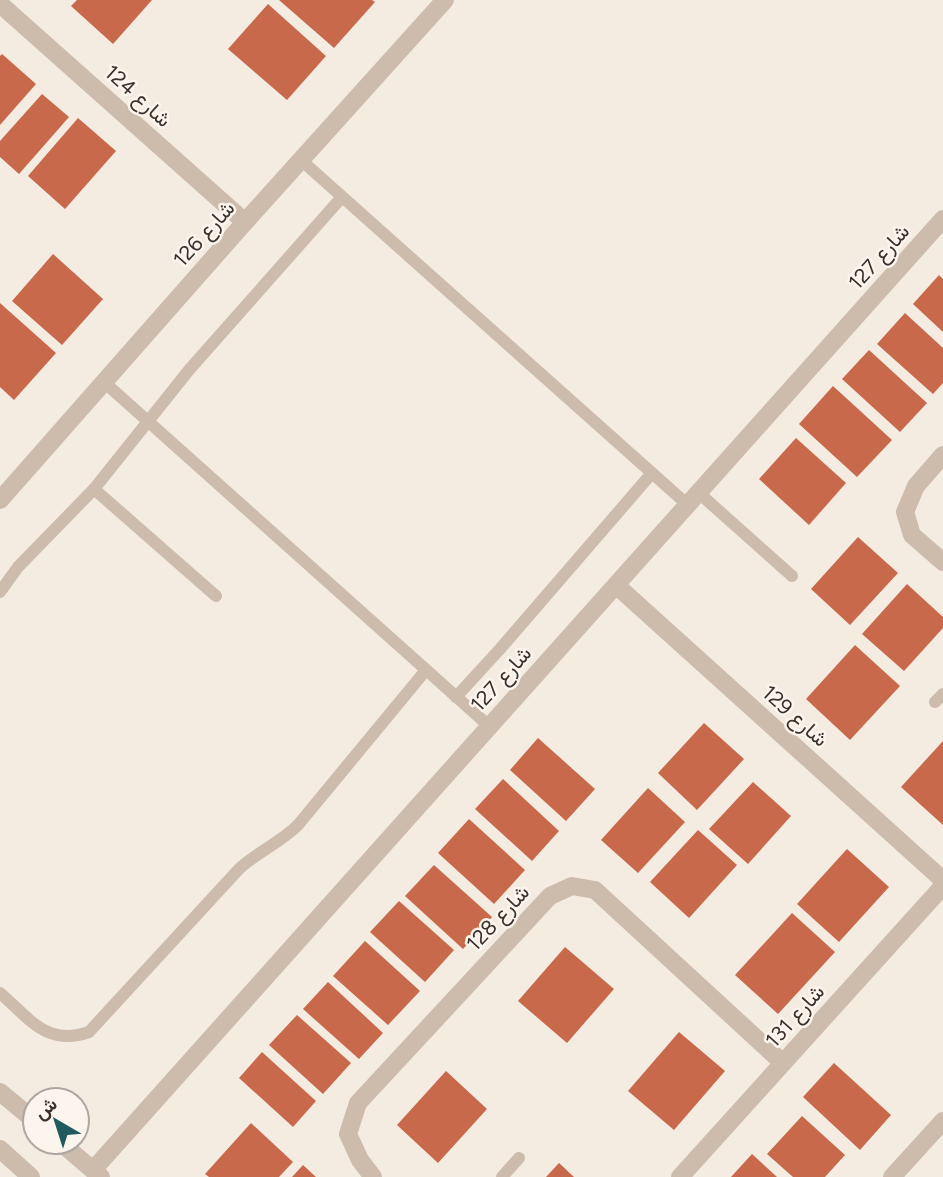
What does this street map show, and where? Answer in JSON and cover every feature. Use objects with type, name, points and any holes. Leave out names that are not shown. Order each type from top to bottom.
[{"type":"street","name":"شارع 126","points":[[0,500],[445,0]]},
{"type":"street","name":"شارع 124","points":[[0,4],[245,222]]},
{"type":"street","name":"شارع 127","points":[[97,1173],[489,726],[943,219]]},
{"type":"street","points":[[943,456],[916,486],[905,512],[912,535],[943,562]]},
{"type":"street","name":"شارع 129","points":[[617,586],[943,880]]},
{"type":"street","name":"شارع 128","points":[[373,1177],[360,1160],[348,1134],[358,1103],[550,896],[572,886],[595,890],[783,1063]]},
{"type":"street","name":"شارع 131","points":[[680,1177],[943,886]]},
{"type":"street","points":[[0,1092],[21,1109]]},
{"type":"street","points":[[895,1176],[943,1121]]},
{"type":"street","points":[[0,1149],[31,1177]]},
{"type":"street","points":[[77,1156],[97,1173]]},
{"type":"lane","points":[[301,160],[652,473],[694,500],[792,576]]},
{"type":"lane","points":[[0,592],[18,567],[94,489],[189,370],[342,197]]},
{"type":"lane","points":[[104,382],[489,726]]},
{"type":"lane","points":[[456,697],[652,473]]},
{"type":"lane","points":[[94,489],[216,597]]},
{"type":"lane","points":[[0,993],[46,1032],[65,1037],[89,1032],[239,869],[298,825],[426,670]]},
{"type":"lane","points":[[502,1177],[519,1158]]},
{"type":"building","points":[[77,0],[152,0],[113,44],[71,6]]},
{"type":"building","points":[[279,0],[372,0],[375,2],[334,48]]},
{"type":"building","points":[[268,4],[326,56],[287,100],[228,49]]},
{"type":"building","points":[[2,54],[36,84],[0,125],[0,56]]},
{"type":"building","points":[[42,94],[69,117],[19,174],[0,157],[0,141]]},
{"type":"building","points":[[78,118],[116,151],[65,209],[28,176]]},
{"type":"building","points":[[53,254],[103,299],[62,345],[12,301]]},
{"type":"building","points":[[939,275],[943,279],[943,332],[913,304]]},
{"type":"building","points":[[0,303],[56,353],[14,400],[0,387]]},
{"type":"building","points":[[905,313],[943,348],[943,383],[933,394],[877,344]]},
{"type":"building","points":[[869,350],[927,403],[900,432],[842,379]]},
{"type":"building","points":[[833,386],[892,440],[857,477],[799,424]]},
{"type":"building","points":[[796,438],[846,483],[809,525],[759,479]]},
{"type":"building","points":[[858,537],[898,573],[850,625],[811,589]]},
{"type":"building","points":[[907,584],[943,617],[943,628],[904,671],[862,634]]},
{"type":"building","points":[[855,645],[900,686],[850,740],[806,699]]},
{"type":"building","points":[[704,723],[744,759],[697,810],[658,773]]},
{"type":"building","points":[[538,738],[595,789],[566,821],[510,770]]},
{"type":"building","points":[[943,741],[943,825],[901,787]]},
{"type":"building","points":[[503,779],[559,831],[532,861],[475,809]]},
{"type":"building","points":[[753,782],[791,816],[748,864],[709,829]]},
{"type":"building","points":[[648,788],[685,822],[638,873],[601,840]]},
{"type":"building","points":[[469,819],[525,870],[494,904],[438,853]]},
{"type":"building","points":[[698,830],[737,865],[689,918],[650,882]]},
{"type":"building","points":[[847,849],[889,887],[839,942],[797,904]]},
{"type":"building","points":[[434,865],[492,917],[463,949],[405,896]]},
{"type":"building","points":[[399,901],[454,950],[425,982],[370,932]]},
{"type":"building","points":[[792,913],[835,952],[778,1014],[735,975]]},
{"type":"building","points":[[365,941],[420,991],[388,1025],[333,976]]},
{"type":"building","points":[[565,947],[614,989],[567,1043],[518,1001]]},
{"type":"building","points":[[328,982],[383,1033],[359,1059],[303,1009]]},
{"type":"building","points":[[297,1015],[351,1063],[323,1094],[269,1045]]},
{"type":"building","points":[[679,1032],[725,1071],[674,1130],[628,1091]]},
{"type":"building","points":[[262,1052],[316,1101],[293,1127],[239,1078]]},
{"type":"building","points":[[834,1063],[891,1115],[860,1150],[803,1097]]},
{"type":"building","points":[[446,1071],[487,1109],[438,1163],[397,1125]]},
{"type":"building","points":[[802,1116],[845,1155],[825,1177],[793,1177],[767,1154]]},
{"type":"building","points":[[251,1123],[293,1162],[279,1177],[209,1177],[205,1174]]},
{"type":"building","points":[[752,1154],[777,1177],[731,1177]]},
{"type":"building","points":[[559,1163],[574,1177],[546,1177]]},
{"type":"building","points":[[303,1165],[316,1177],[292,1177]]}]
